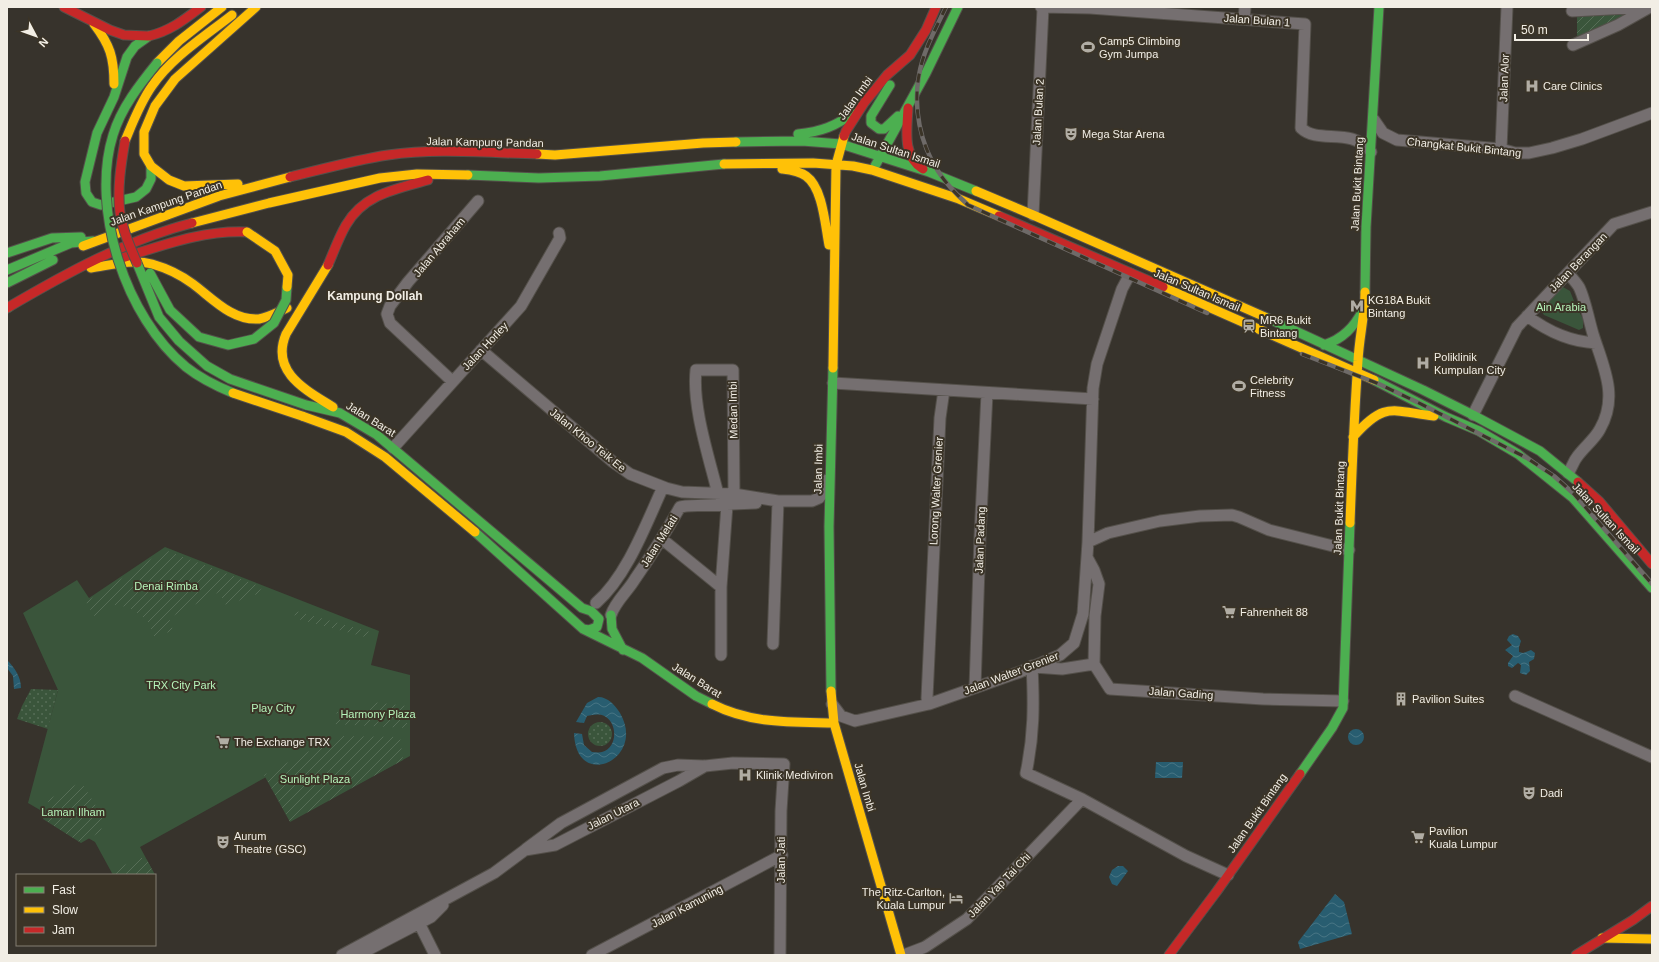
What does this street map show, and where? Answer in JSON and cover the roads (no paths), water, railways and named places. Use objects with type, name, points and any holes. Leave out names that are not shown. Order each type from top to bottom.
[{"type":"main road","points":[[64,7],[110,30],[124,35],[148,36],[164,32],[180,23],[201,7]]},
{"type":"main road","name":"Jalan Barat","points":[[222,7],[179,41],[157,63],[126,106],[112,136],[105,193],[107,218],[113,243],[135,299],[145,317],[166,347],[185,366],[206,380],[229,391],[346,432],[385,457],[452,512],[583,628],[623,650],[642,658],[696,696],[726,711],[769,721],[834,723]]},
{"type":"main road","points":[[55,280],[91,268],[211,232],[232,230],[247,232],[257,236],[275,250],[284,264],[288,278],[289,291],[283,312],[270,329],[252,341],[233,346],[216,344],[208,341],[187,328],[170,310],[149,271],[126,237],[120,212],[120,169],[125,141],[138,110],[152,85],[170,65],[242,7]]},
{"type":"main road","points":[[256,7],[175,79],[155,106],[144,132],[144,154],[151,166],[169,180],[184,186],[267,183]]},
{"type":"main road","points":[[841,144],[872,170],[926,73],[958,7]]},
{"type":"main road","name":"Jalan Bukit Bintang","points":[[1169,955],[1228,875],[1341,714],[1343,701],[1353,437],[1358,360],[1365,306],[1366,227],[1374,120],[1379,7]]},
{"type":"main road","name":"Jalan Imbi","points":[[901,955],[834,723],[831,703],[829,636],[830,464],[835,276],[836,165],[846,131],[867,100],[887,75],[910,55],[926,30],[932,10]]},
{"type":"main road","points":[[90,19],[108,42],[113,54],[114,97]]},
{"type":"main road","points":[[148,36],[135,46],[127,57],[114,97],[97,133],[85,182],[86,193],[92,202],[101,205],[136,196],[146,189],[150,179],[151,166]]},
{"type":"main road","points":[[908,107],[884,129],[879,129],[871,123],[871,116],[876,106],[910,55]]},
{"type":"main road","points":[[8,308],[55,280],[131,243],[187,224],[269,203],[380,178],[417,174],[454,174],[539,178],[600,176],[767,160],[772,158],[771,153],[767,149],[713,150],[703,143],[714,136],[787,135],[820,131],[842,122],[867,100]]},
{"type":"main road","points":[[908,107],[907,133],[910,155],[916,166],[929,172]]},
{"type":"main road","name":"Jalan Kampung Pandan","points":[[7,282],[93,241],[219,196],[361,160],[389,155],[444,151],[555,155],[703,143],[802,141],[841,144]]},
{"type":"main road","name":"Jalan Sultan Ismail","points":[[841,144],[929,172],[1033,215],[1247,308],[1473,415],[1540,451],[1568,473],[1599,501],[1652,564]]},
{"type":"main road","points":[[727,164],[813,163],[836,165]]},
{"type":"main road","points":[[745,164],[799,171],[810,179],[819,194],[835,276]]},
{"type":"main road","name":"Jalan Sultan Ismail","points":[[836,165],[853,166],[872,170],[959,199],[1358,372],[1479,431],[1518,454],[1573,498],[1652,588]]},
{"type":"main road","points":[[340,413],[292,379],[282,360],[281,349],[286,335],[326,270],[340,234],[351,216],[364,203],[380,193],[454,174]]},
{"type":"main road","points":[[7,253],[36,242],[68,235],[83,237],[93,241]]},
{"type":"main road","name":"Jalan Barat","points":[[126,237],[159,317],[179,341],[207,366],[230,378],[306,405],[340,413],[377,435],[582,608],[591,611],[599,618],[597,627],[589,630],[583,628]]},
{"type":"main road","points":[[7,270],[71,243],[93,241]]},
{"type":"main road","points":[[91,268],[126,263],[152,264],[176,274],[193,284],[220,306],[248,319],[261,319],[276,315],[304,294],[326,270]]},
{"type":"main road","points":[[1324,345],[1337,341],[1344,336],[1360,317],[1365,306]]},
{"type":"main road","points":[[1353,437],[1376,413],[1384,410],[1402,410],[1424,415],[1446,416]]},
{"type":"main road","points":[[611,616],[612,629],[623,650]]},
{"type":"main road","points":[[1576,955],[1652,906]]},
{"type":"main road","points":[[1602,938],[1652,939]]},
{"type":"street","name":"Jalan Bulan 1","points":[[1042,7],[1090,8],[1305,24],[1301,128],[1309,134],[1356,140],[1366,146],[1371,152]]},
{"type":"street","name":"Jalan Bulan 2","points":[[1033,215],[1042,7]]},
{"type":"street","points":[[1244,7],[1244,19]]},
{"type":"street","name":"Jalan Alor","points":[[1501,149],[1507,7]]},
{"type":"street","points":[[1572,10],[1650,7]]},
{"type":"street","points":[[1573,45],[1618,25],[1650,7]]},
{"type":"street","name":"Changkat Bukit Bintang","points":[[1374,120],[1383,133],[1397,140],[1501,149],[1522,153],[1552,148],[1652,113]]},
{"type":"street","name":"Jalan Abraham","points":[[452,381],[390,323],[387,314],[390,306],[408,282],[478,201]]},
{"type":"street","name":"Jalan Berangan","points":[[1473,415],[1517,327],[1614,224],[1652,212]]},
{"type":"street","name":"Jalan Horley","points":[[393,448],[521,306],[560,238],[559,233]]},
{"type":"street","points":[[1568,273],[1579,288],[1605,366],[1608,385],[1608,406],[1605,419],[1600,430],[1575,458],[1568,473]]},
{"type":"street","name":"Jalan Walter Grenier","points":[[831,703],[841,716],[855,721],[929,704],[1060,655],[1074,643],[1083,614],[1088,542],[1093,388],[1097,364],[1122,288],[1130,274]]},
{"type":"street","points":[[1527,316],[1537,324],[1574,340],[1596,342]]},
{"type":"street","name":"Jalan Khoo Teik Ee","points":[[481,350],[613,462],[630,474],[663,487],[682,492],[734,494],[778,501],[812,501],[819,498],[823,493],[830,464]]},
{"type":"street","name":"Medan Imbi","points":[[718,494],[696,402],[694,384],[696,370],[733,370],[734,494]]},
{"type":"street","points":[[832,383],[1093,399]]},
{"type":"street","name":"Lorong Walter Grenier","points":[[929,704],[928,690],[940,418],[944,390]]},
{"type":"street","name":"Jalan Padang","points":[[975,688],[987,393]]},
{"type":"street","name":"Jalan Melati","points":[[582,608],[596,603],[614,584],[640,539],[663,487]]},
{"type":"street","points":[[773,644],[778,501]]},
{"type":"street","name":"Jalan Melati","points":[[611,616],[613,610],[662,539],[680,508],[686,506],[778,501]]},
{"type":"street","points":[[721,655],[721,587],[727,504]]},
{"type":"street","points":[[1088,542],[1108,533],[1160,521],[1200,516],[1232,515],[1269,530],[1349,550]]},
{"type":"street","points":[[662,539],[721,587]]},
{"type":"street","points":[[1087,557],[1099,584],[1094,664],[1062,670],[1032,666],[1034,714],[1031,751],[1026,773],[1082,799],[1186,856],[1228,875]]},
{"type":"street","points":[[611,616],[614,584]]},
{"type":"street","points":[[596,603],[625,594]]},
{"type":"street","name":"Jalan Gading","points":[[1094,664],[1110,689],[1263,699],[1343,701]]},
{"type":"street","points":[[1515,696],[1652,757]]},
{"type":"street","name":"Jalan Utara","points":[[342,955],[494,873],[525,850],[554,844],[679,781],[705,766],[733,763],[784,764]]},
{"type":"street","name":"Jalan Jati","points":[[780,955],[782,855],[781,810],[784,764]]},
{"type":"street","points":[[525,850],[561,823],[663,768],[678,765],[705,766]]},
{"type":"street","name":"Jalan Yap Tai Chi","points":[[904,955],[925,947],[967,920],[1082,799]]},
{"type":"street","name":"Jalan Kamuning","points":[[592,955],[782,855]]},
{"type":"street","name":"Jalan Utara","points":[[358,955],[431,916],[451,896]]},
{"type":"street","points":[[419,923],[435,955]]},
{"type":"water","points":[[1513,634],[1518,636],[1521,641],[1519,652],[1523,653],[1531,650],[1535,653],[1534,659],[1529,662],[1530,671],[1526,675],[1520,673],[1521,665],[1518,663],[1512,668],[1508,666],[1508,663],[1513,656],[1505,650],[1512,645],[1507,640],[1509,636]]},
{"type":"water","points":[[7,660],[17,673],[21,688],[14,689],[13,676],[7,668]]},
{"type":"water","points":[[598,697],[605,698],[616,707],[626,729],[624,744],[618,755],[608,762],[597,765],[586,761],[578,751],[574,733],[582,734],[584,745],[592,752],[602,752],[611,746],[614,736],[613,725],[606,717],[592,715],[587,716],[584,723],[576,722],[587,703]]},
{"type":"water","points":[[1356,729],[1363,734],[1364,737],[1359,744],[1356,745],[1349,740],[1348,737],[1353,730]]},
{"type":"water","points":[[1156,762],[1183,762],[1182,778],[1155,778]]},
{"type":"water","points":[[1118,866],[1123,866],[1128,871],[1117,886],[1112,884],[1109,877],[1112,870]]},
{"type":"water","points":[[1335,894],[1344,902],[1352,934],[1300,949],[1298,942]]},
{"type":"railway","points":[[946,7],[930,40],[921,66],[917,87],[917,100],[922,137],[932,160],[948,185],[968,205],[1207,313]]},
{"type":"railway","points":[[1302,354],[1379,384],[1527,458],[1554,476],[1574,494],[1652,584]]},
{"type":"place","name":"Camp5 Climbing Gym Jumpa","points":[[1088,47]]},
{"type":"place","name":"Care Clinics","points":[[1532,86]]},
{"type":"place","name":"Mega Star Arena","points":[[1071,134]]},
{"type":"place","name":"KG18A Bukit Bintang","points":[[1357,306]]},
{"type":"place","name":"MR6 Bukit Bintang","points":[[1249,326]]},
{"type":"place","name":"Poliklinik Kumpulan City","points":[[1423,363]]},
{"type":"place","name":"Celebrity Fitness","points":[[1239,386]]},
{"type":"place","name":"Fahrenheit 88","points":[[1229,612]]},
{"type":"place","name":"Pavilion Suites","points":[[1401,699]]},
{"type":"place","name":"The Exchange TRX","points":[[223,742]]},
{"type":"place","name":"Klinik Mediviron","points":[[745,775]]},
{"type":"place","name":"Dadi","points":[[1529,793]]},
{"type":"place","name":"Pavilion Kuala Lumpur","points":[[1418,837]]},
{"type":"place","name":"Aurum Theatre (GSC)","points":[[223,842]]},
{"type":"place","name":"The Ritz-Carlton, Kuala Lumpur","points":[[956,898]]},
{"type":"district","name":"Kampung Dollah","points":[[375,296]]},
{"type":"park label","name":"Ain Arabia","points":[[1561,307]]},
{"type":"park label","name":"Denai Rimba","points":[[166,586]]},
{"type":"park label","name":"TRX City Park","points":[[181,685]]},
{"type":"park label","name":"Play City","points":[[273,708]]},
{"type":"park label","name":"Harmony Plaza","points":[[378,714]]},
{"type":"park label","name":"Sunlight Plaza","points":[[315,779]]},
{"type":"park label","name":"Laman Ilham","points":[[73,812]]}]
